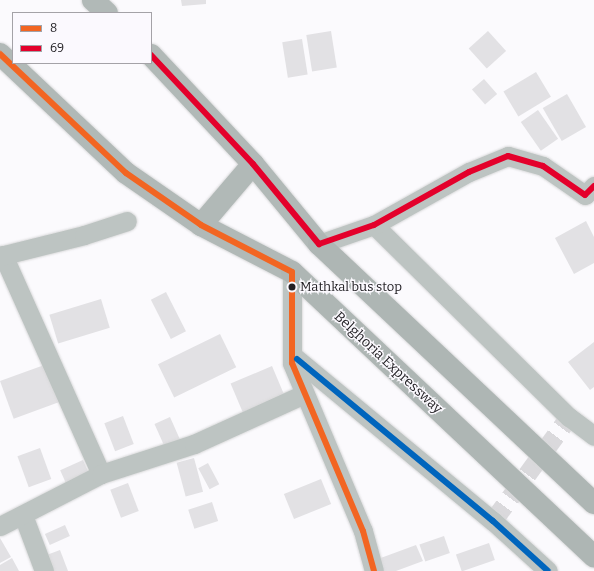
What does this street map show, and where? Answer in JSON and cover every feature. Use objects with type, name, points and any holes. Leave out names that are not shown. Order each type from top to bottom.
[{"type":"highway","points":[[93,0],[106,12]]},
{"type":"highway","name":"Belghoria Expressway","points":[[0,54],[126,173],[201,225],[292,272],[594,557]]},
{"type":"highway","points":[[152,56],[253,164],[319,244],[594,503]]},
{"type":"highway","points":[[201,225],[253,164]]},
{"type":"street","points":[[319,244],[374,225],[469,172],[508,156],[543,166],[585,195],[594,186]]},
{"type":"street","points":[[101,474],[1,255],[84,235],[127,221]]},
{"type":"street","points":[[374,225],[568,417],[594,436]]},
{"type":"street","points":[[292,272],[292,363],[364,532],[374,571]]},
{"type":"street","points":[[292,355],[494,521],[548,571]]},
{"type":"street","points":[[0,526],[101,474],[194,444],[304,394]]},
{"type":"street","points":[[23,515],[44,571]]},
{"type":"building","points":[[181,0],[206,0],[206,4],[182,6]]},
{"type":"building","points":[[331,31],[337,68],[312,71],[306,35]]},
{"type":"building","points":[[488,31],[506,51],[487,68],[469,48]]},
{"type":"building","points":[[302,39],[308,75],[288,78],[282,42]]},
{"type":"building","points":[[536,72],[551,97],[518,116],[503,92]]},
{"type":"building","points":[[484,79],[497,94],[485,105],[472,89]]},
{"type":"building","points":[[567,94],[586,127],[562,141],[543,108]]},
{"type":"building","points":[[538,110],[558,139],[541,151],[521,122]]},
{"type":"building","points":[[586,221],[594,237],[594,263],[574,274],[555,238]]},
{"type":"building","points":[[166,292],[186,331],[171,339],[151,300]]},
{"type":"building","points":[[101,299],[110,328],[58,343],[49,315]]},
{"type":"building","points":[[220,334],[236,367],[174,398],[158,364]]},
{"type":"building","points":[[594,342],[594,387],[590,390],[568,362]]},
{"type":"building","points":[[47,364],[61,402],[14,419],[0,381]]},
{"type":"building","points":[[272,366],[287,402],[246,419],[231,384]]},
{"type":"building","points":[[123,416],[134,444],[115,451],[104,423]]},
{"type":"building","points":[[170,417],[182,444],[167,451],[154,424]]},
{"type":"building","points":[[40,448],[51,479],[29,487],[17,456]]},
{"type":"building","points":[[194,458],[203,492],[186,496],[177,463]]},
{"type":"building","points":[[83,460],[91,478],[68,488],[60,470]]},
{"type":"building","points":[[208,463],[219,484],[210,489],[198,468]]},
{"type":"building","points":[[321,479],[331,504],[294,519],[284,494]]},
{"type":"building","points":[[128,483],[139,511],[121,518],[110,490]]},
{"type":"building","points":[[212,502],[218,521],[194,529],[188,510]]},
{"type":"building","points":[[65,525],[70,536],[50,545],[45,534]]},
{"type":"building","points":[[444,536],[450,553],[425,561],[419,544]]},
{"type":"building","points":[[0,538],[11,557],[0,563]]},
{"type":"building","points":[[489,543],[495,560],[462,571],[456,554]]},
{"type":"building","points":[[416,545],[423,561],[396,571],[382,571],[378,559]]},
{"type":"building","points":[[60,550],[68,571],[49,571],[44,556]]},
{"type":"building","points":[[12,558],[19,571],[0,571],[0,565]]},
{"type":"tunnel","points":[[493,521],[569,417]]},
{"type":"transit line","name":"8","points":[[0,54],[126,173],[201,225],[292,272],[292,363],[363,531],[374,571]]},
{"type":"transit line","name":"69","points":[[152,56],[253,164],[319,244],[374,225],[469,172],[508,156],[543,166],[585,195],[594,186]]},
{"type":"transit line","points":[[297,359],[493,521],[548,571]]},
{"type":"place","name":"Mathkal bus stop","points":[[292,287]]}]
